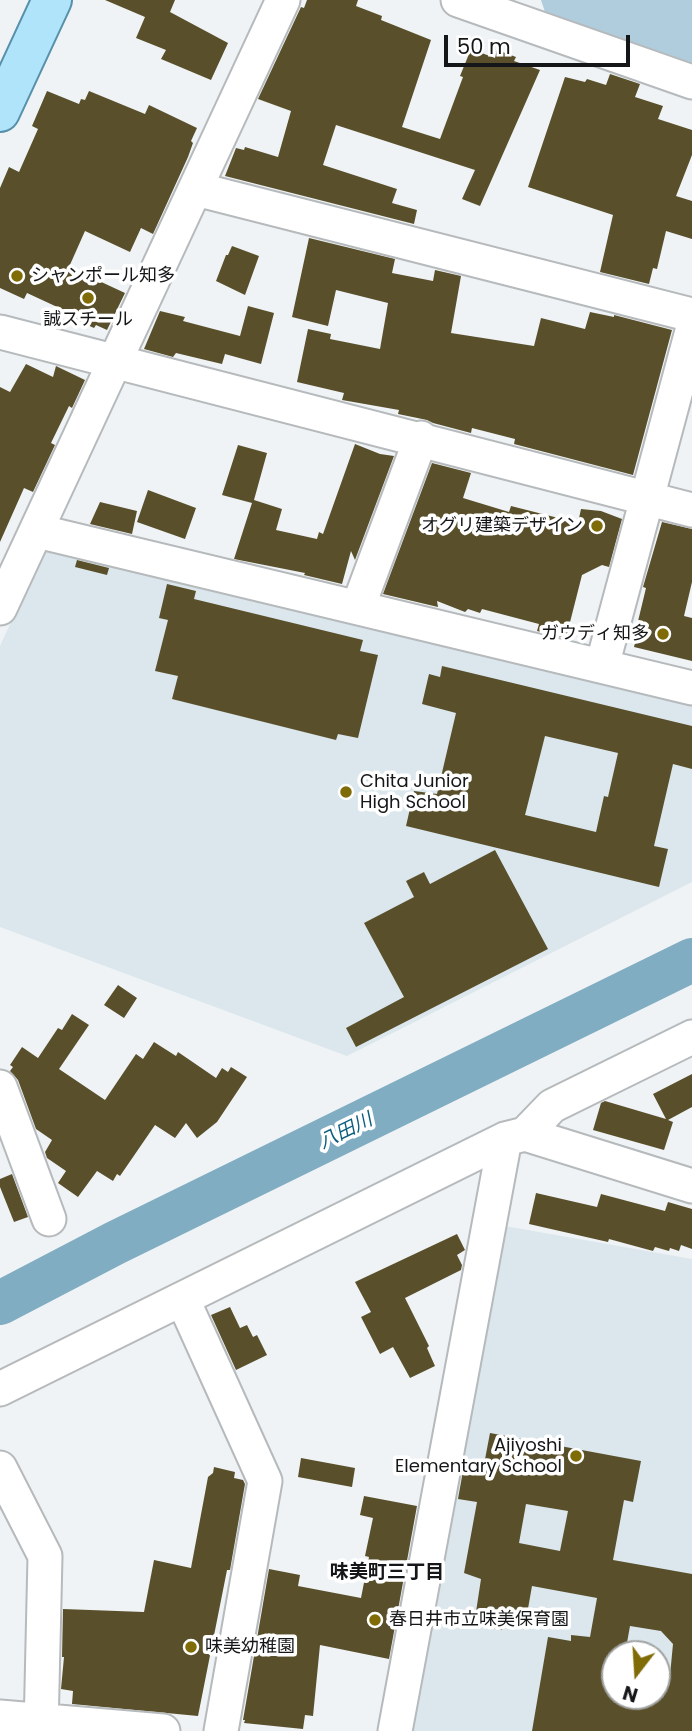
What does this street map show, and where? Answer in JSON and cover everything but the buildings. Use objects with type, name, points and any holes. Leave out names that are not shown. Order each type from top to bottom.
[{"type":"main road","points":[[0,112],[52,0]]},
{"type":"street","points":[[0,608],[283,0]]},
{"type":"street","points":[[458,0],[525,11],[692,82]]},
{"type":"street","points":[[196,189],[692,315]]},
{"type":"street","points":[[0,331],[692,510]]},
{"type":"street","points":[[602,666],[692,331]]},
{"type":"street","points":[[358,607],[421,438]]},
{"type":"street","points":[[37,531],[692,688]]},
{"type":"street","points":[[0,1389],[515,1137],[552,1106],[692,1037]]},
{"type":"street","points":[[0,1087],[7,1130],[49,1219]]},
{"type":"street","points":[[515,1137],[692,1186]]},
{"type":"street","points":[[395,1731],[515,1137]]},
{"type":"street","points":[[183,1300],[265,1480],[221,1731]]},
{"type":"street","points":[[0,1468],[45,1556],[41,1726]]},
{"type":"street","points":[[0,1717],[41,1726],[163,1731]]},
{"type":"shaded area","points":[[541,0],[692,0],[692,63],[545,12]]},
{"type":"shaded area","name":"Chita Junior High School","points":[[54,547],[692,701],[692,882],[347,1056],[0,927],[0,646],[44,550]]},
{"type":"shaded area","name":"Ajiyoshi Elementary School","points":[[505,1226],[692,1259],[692,1731],[407,1731]]},
{"type":"waterway","name":"八田川","points":[[0,1303],[115,1243],[692,960]]},
{"type":"place","name":"シャンポール知多","points":[[17,276]]},
{"type":"place","name":"誠スチール","points":[[88,298]]},
{"type":"place","name":"オグリ建築デザイン","points":[[597,526]]},
{"type":"place","name":"ガウディ知多","points":[[663,634]]},
{"type":"place","name":"Chita Junior High School","points":[[346,792]]},
{"type":"place","name":"Ajiyoshi Elementary School","points":[[576,1456]]},
{"type":"place","name":"春日井市立味美保育園","points":[[375,1620]]},
{"type":"place","name":"味美幼稚園","points":[[191,1647]]},
{"type":"district","name":"味美町三丁目","points":[[387,1573]]}]
